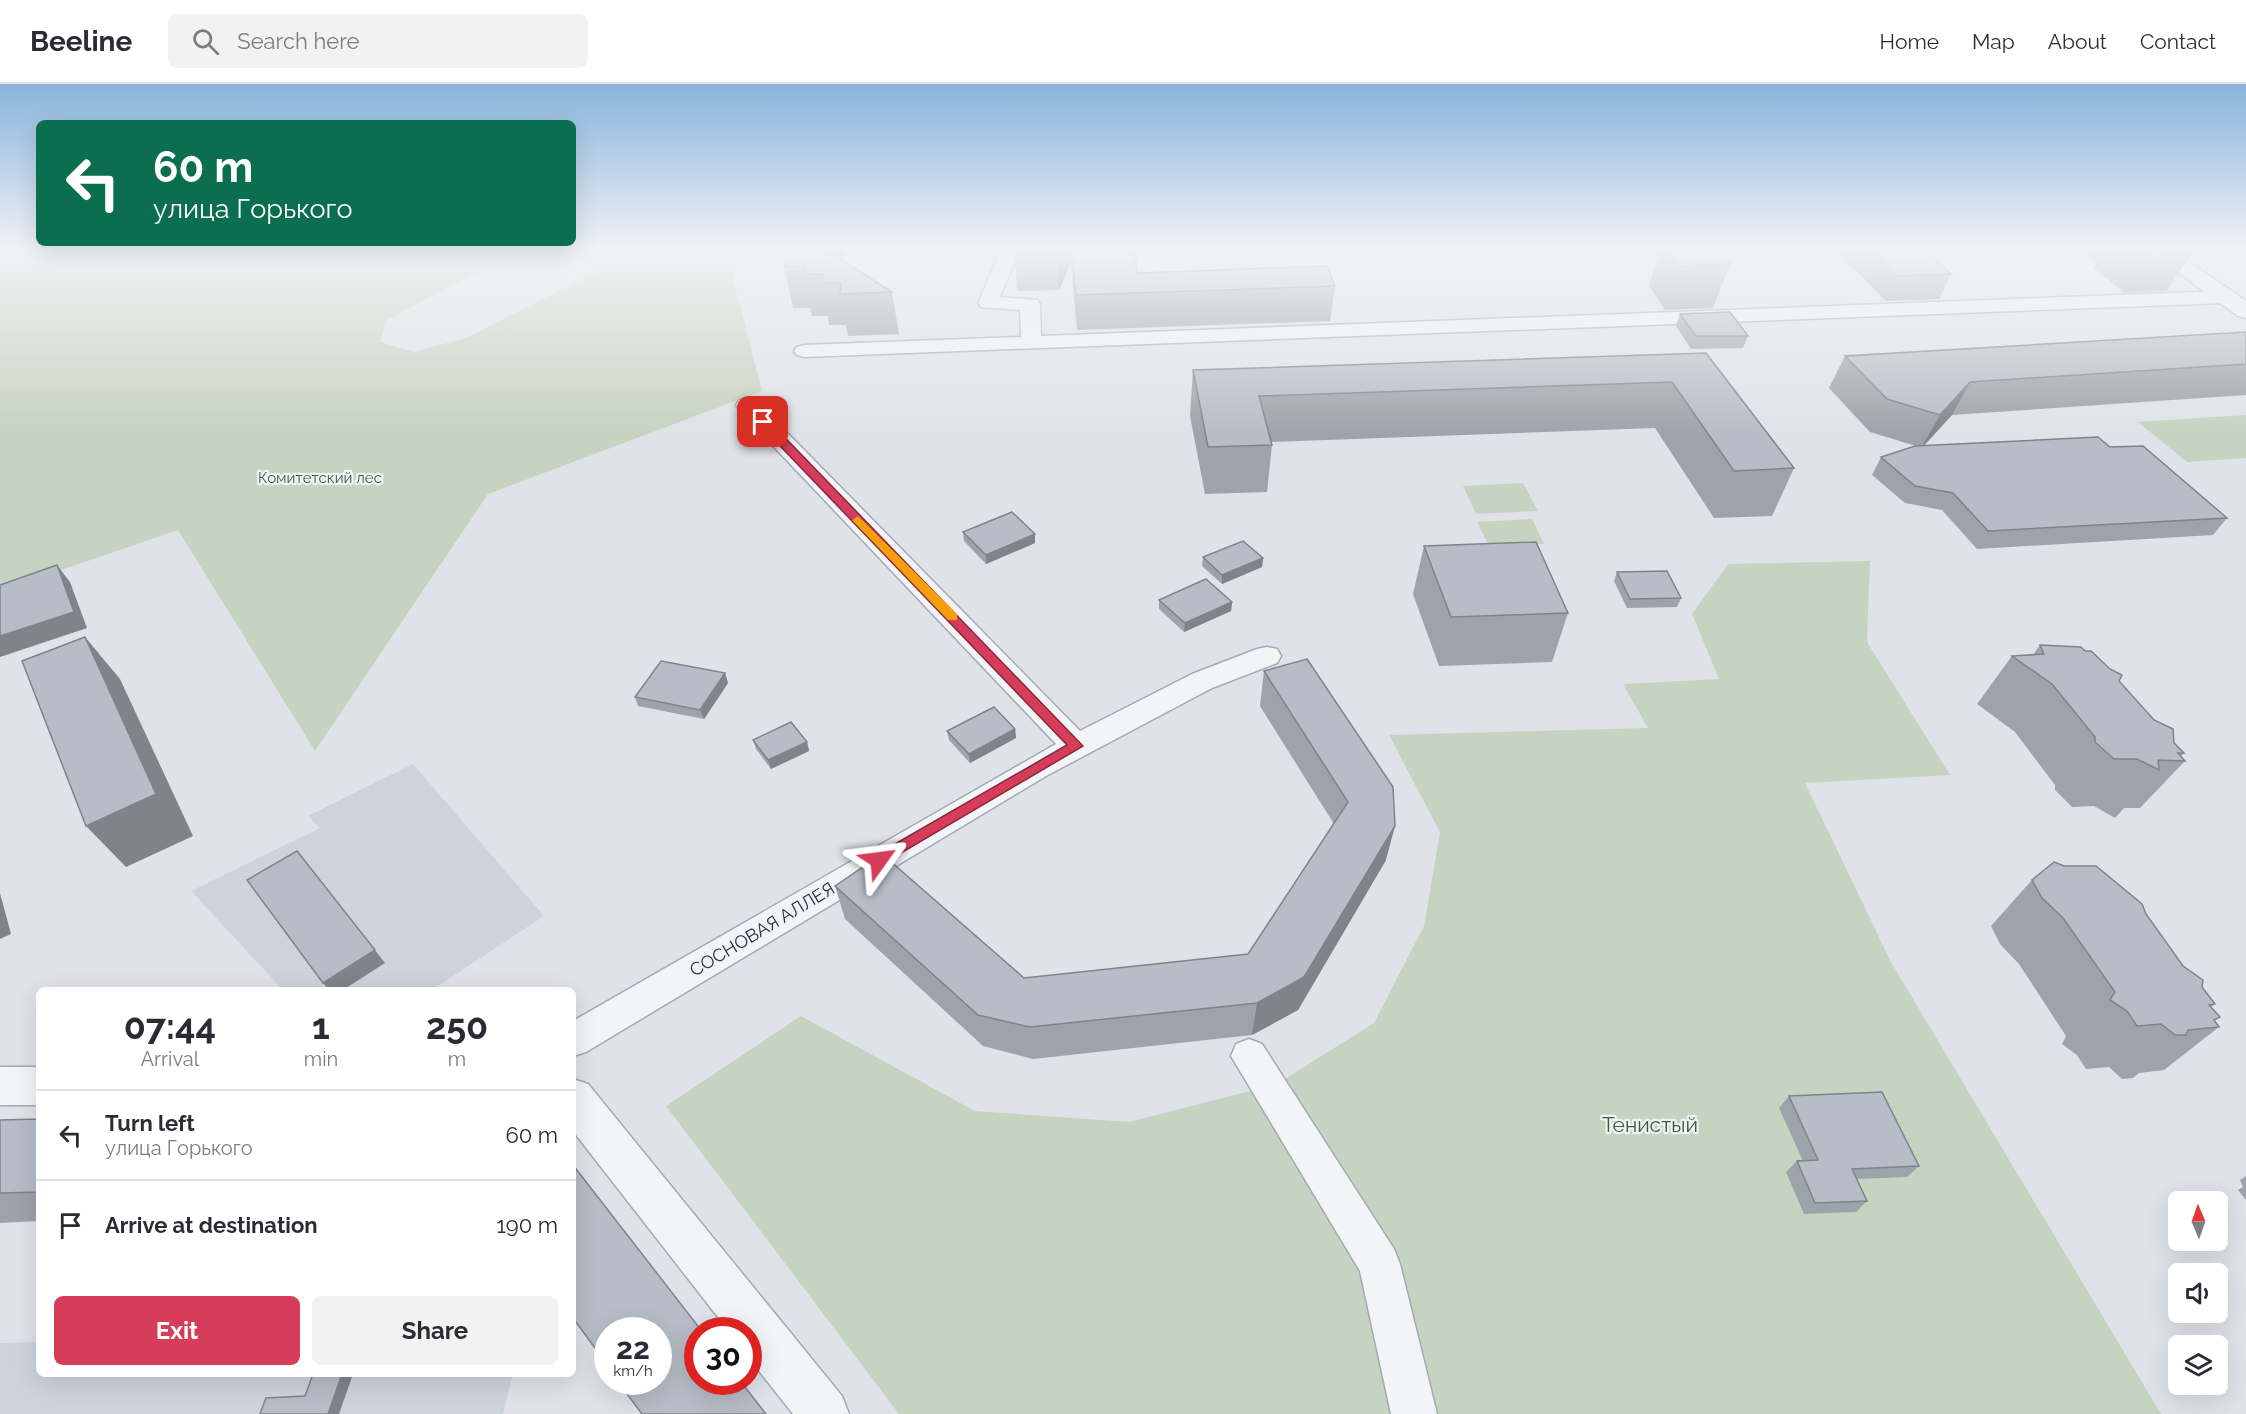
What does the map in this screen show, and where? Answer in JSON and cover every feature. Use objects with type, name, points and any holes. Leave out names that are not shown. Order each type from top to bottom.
[{"type":"street","points":[[1030,312],[1031,341]]},
{"type":"street","points":[[804,351],[1763,312]]},
{"type":"street","points":[[747,405],[1076,746]]},
{"type":"street","name":"СОСНОВАЯ АЛЛЕЯ","points":[[576,1038],[1076,746],[1202,681],[1267,656]]},
{"type":"street","points":[[1249,1056],[1379,1264],[1414,1414]]},
{"type":"street","points":[[0,1086],[36,1086]]},
{"type":"street","points":[[576,1102],[824,1414]]},
{"type":"shaded area","points":[[413,764],[544,916],[437,987],[280,987],[191,891],[320,828],[308,816]]},
{"type":"shaded area","points":[[36,1342],[36,1377],[512,1377],[503,1414],[0,1414],[0,1343]]},
{"type":"green space","name":"Комитетский лес","points":[[0,312],[402,312],[387,320],[380,342],[414,352],[466,338],[517,312],[742,312],[762,391],[488,494],[315,751],[178,530],[0,591]]},
{"type":"green space","points":[[2246,415],[2246,458],[2187,462],[2138,422]]},
{"type":"green space","points":[[1523,483],[1538,511],[1476,514],[1463,486]]},
{"type":"green space","points":[[1532,519],[1544,544],[1489,546],[1477,522]]},
{"type":"green space","name":"Тенистый","points":[[1870,561],[1867,642],[1950,775],[1805,783],[1891,962],[2161,1414],[899,1414],[666,1106],[801,1016],[975,1111],[1129,1122],[1277,1084],[1374,1023],[1424,926],[1440,832],[1389,735],[1648,728],[1623,684],[1719,679],[1692,614],[1728,564]]},
{"type":"building","points":[[1730,312],[1748,336],[1696,336],[1680,314]]},
{"type":"building","points":[[2246,332],[2246,364],[1970,382],[1940,415],[1887,399],[1845,356]]},
{"type":"building","points":[[1706,353],[1794,468],[1734,471],[1672,382],[1259,396],[1272,445],[1208,447],[1193,370]]},
{"type":"building","points":[[2098,437],[2110,447],[2143,446],[2227,518],[1988,531],[1953,493],[1915,486],[1881,457],[1915,446]]},
{"type":"building","points":[[1012,512],[1035,534],[986,555],[963,532]]},
{"type":"building","points":[[1243,541],[1263,558],[1222,575],[1203,557]]},
{"type":"building","points":[[1536,542],[1568,613],[1451,617],[1424,546]]},
{"type":"building","points":[[57,565],[74,612],[0,636],[0,585]]},
{"type":"building","points":[[1667,571],[1681,598],[1630,599],[1617,572]]},
{"type":"building","points":[[1206,579],[1232,602],[1185,623],[1159,600]]},
{"type":"building","points":[[85,637],[156,794],[86,826],[22,661]]},
{"type":"building","points":[[2040,645],[2081,647],[2085,651],[2091,651],[2110,669],[2122,675],[2119,681],[2154,720],[2173,729],[2174,743],[2184,753],[2178,753],[2185,761],[2158,760],[2159,770],[2137,759],[2114,759],[2095,742],[2095,737],[2052,684],[2012,656],[2044,654]]},
{"type":"building","points":[[1307,659],[1393,787],[1395,826],[1304,977],[1257,1003],[1030,1027],[978,1015],[835,886],[882,854],[1024,978],[1248,954],[1348,802],[1264,671]]},
{"type":"building","points":[[661,661],[725,673],[700,710],[635,697]]},
{"type":"building","points":[[994,707],[1015,729],[969,754],[947,731]]},
{"type":"building","points":[[791,722],[807,742],[768,760],[753,740]]},
{"type":"building","points":[[297,851],[375,950],[323,983],[247,880]]},
{"type":"building","points":[[2054,862],[2064,866],[2096,866],[2142,904],[2146,914],[2183,966],[2203,980],[2202,987],[2215,1004],[2209,1005],[2220,1017],[2214,1020],[2219,1027],[2188,1030],[2186,1035],[2175,1035],[2161,1024],[2137,1026],[2127,1011],[2110,1000],[2115,992],[2063,918],[2042,898],[2032,880]]},
{"type":"building","points":[[1882,1092],[1919,1166],[1852,1169],[1867,1201],[1815,1203],[1797,1161],[1818,1160],[1789,1096]]},
{"type":"building","points":[[36,1119],[36,1192],[0,1193],[0,1120]]},
{"type":"building","points":[[576,1169],[691,1317],[684,1317],[684,1395],[751,1395],[766,1414],[642,1414],[628,1395],[672,1395],[672,1317],[594,1317],[594,1347],[576,1322]]},
{"type":"building","points":[[312,1377],[341,1377],[328,1414],[260,1414],[266,1398],[305,1396]]},
{"type":"slow traffic","points":[[858,520],[953,617]]},
{"type":"route","points":[[763,422],[1076,746],[879,860]]}]
